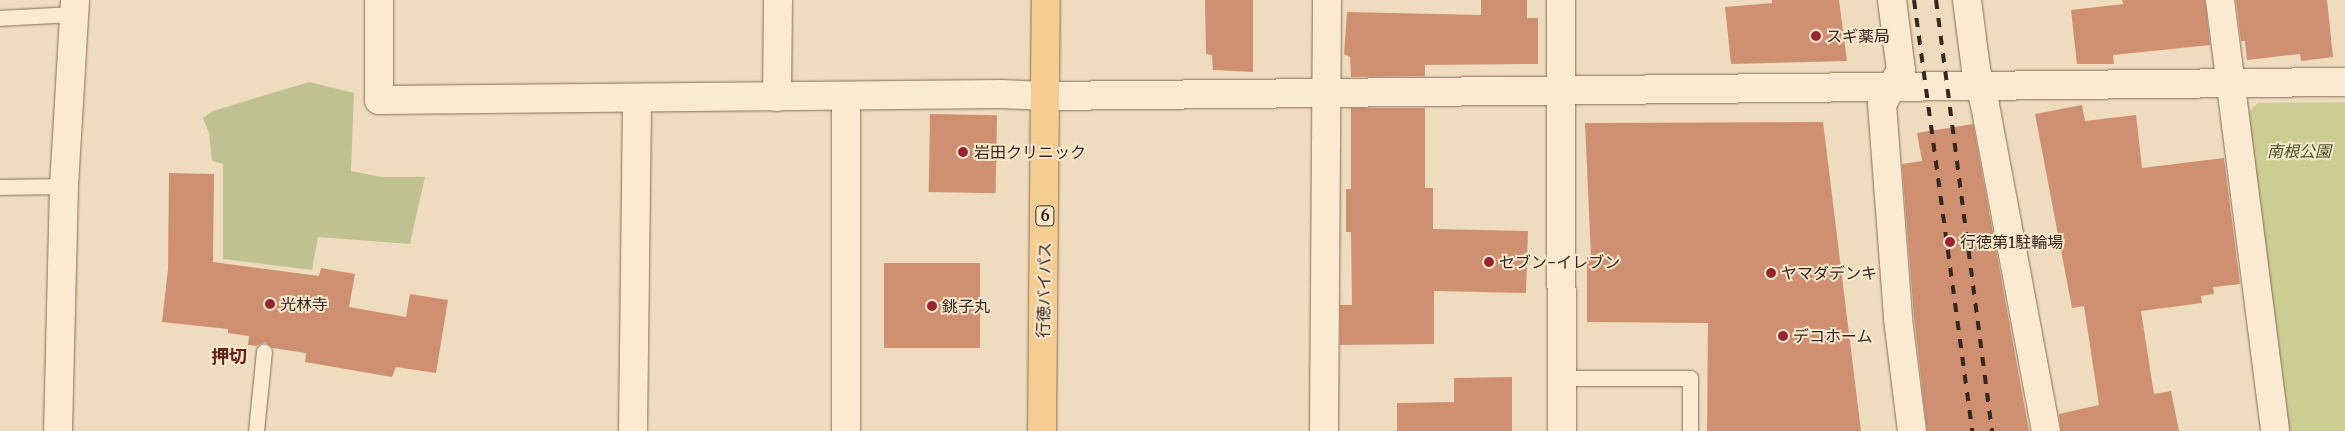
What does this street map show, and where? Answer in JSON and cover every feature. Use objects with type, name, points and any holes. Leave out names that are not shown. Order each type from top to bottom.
[{"type":"main road","name":"行徳バイパス","points":[[1042,431],[1046,0]]},
{"type":"street","points":[[379,0],[379,100],[1046,96],[1327,91],[2345,82]]},
{"type":"street","points":[[777,97],[778,0]]},
{"type":"street","points":[[1324,431],[1327,0]]},
{"type":"street","points":[[1561,0],[1562,431]]},
{"type":"street","points":[[1892,0],[1901,70],[1882,104],[1898,319],[1912,431]]},
{"type":"street","points":[[1967,0],[1980,86],[2046,431]]},
{"type":"street","points":[[2220,0],[2275,431]]},
{"type":"street","points":[[58,431],[64,186],[75,7]]},
{"type":"street","points":[[846,97],[846,431]]},
{"type":"street","points":[[634,431],[637,99]]},
{"type":"lane","points":[[0,18],[75,7]]},
{"type":"lane","points":[[0,187],[64,186]]},
{"type":"lane","points":[[256,431],[264,352]]},
{"type":"lane","points":[[1562,378],[1690,378],[1690,431]]},
{"type":"green space","points":[[309,82],[354,93],[351,171],[382,177],[425,177],[410,244],[318,237],[312,270],[223,259],[223,164],[212,161],[209,133],[203,118],[213,111]]},
{"type":"green space","name":"南根公園","points":[[2345,102],[2345,431],[2287,431],[2248,113],[2258,103]]},
{"type":"building","points":[[1205,0],[1253,0],[1253,72],[1213,70],[1212,55],[1206,54]]},
{"type":"building","points":[[1481,0],[1527,0],[1527,18],[1538,18],[1538,64],[1425,65],[1425,76],[1351,77],[1350,57],[1344,54],[1347,12],[1481,15]]},
{"type":"building","points":[[1772,0],[1839,0],[1847,61],[1731,64],[1725,7],[1772,3]]},
{"type":"building","points":[[2122,0],[2205,0],[2210,45],[2113,55],[2114,64],[2077,64],[2071,10],[2123,4]]},
{"type":"building","points":[[2236,0],[2327,0],[2333,57],[2301,61],[2300,54],[2247,60],[2245,41],[2241,41]]},
{"type":"building","points":[[2082,105],[2085,121],[2136,115],[2142,168],[2224,158],[2240,284],[2213,287],[2214,294],[2201,296],[2202,303],[2141,311],[2154,394],[2171,391],[2179,431],[2061,431],[2059,414],[2099,405],[2084,306],[2072,308],[2035,114]]},
{"type":"building","points":[[1351,108],[1425,108],[1425,188],[1433,188],[1433,229],[1528,231],[1526,293],[1434,291],[1434,344],[1340,345],[1340,305],[1352,305],[1351,232],[1346,232],[1346,189],[1351,189]]},
{"type":"building","name":"岩田クリニック","points":[[930,114],[997,115],[996,193],[929,192]]},
{"type":"building","points":[[1823,122],[1861,431],[1707,431],[1708,323],[1587,322],[1587,257],[1591,257],[1585,123]]},
{"type":"building","name":"行徳第1駐輪場","points":[[1973,124],[2029,431],[1927,431],[1914,317],[1902,164],[1922,161],[1917,133]]},
{"type":"building","points":[[169,173],[214,174],[213,262],[319,276],[321,268],[355,274],[349,307],[406,317],[410,294],[448,300],[436,373],[396,367],[392,377],[305,362],[306,353],[273,348],[265,342],[256,346],[248,345],[249,336],[228,333],[228,329],[162,322],[168,269]]},
{"type":"building","name":"銚子丸","points":[[884,263],[980,263],[980,348],[884,348]]},
{"type":"building","points":[[1512,377],[1512,431],[1397,431],[1397,403],[1454,402],[1454,378]]},
{"type":"railway","points":[[1914,0],[1972,431]]},
{"type":"railway","points":[[1936,0],[1992,431]]},
{"type":"place","name":"スギ薬局","points":[[1816,36]]},
{"type":"place","name":"岩田クリニック","points":[[963,152]]},
{"type":"place","name":"行徳第1駐輪場","points":[[1950,242]]},
{"type":"place","name":"セブン-イレブン","points":[[1489,262]]},
{"type":"place","name":"ヤマダデンキ","points":[[1771,273]]},
{"type":"place","name":"光林寺","points":[[270,304]]},
{"type":"place","name":"銚子丸","points":[[932,306]]},
{"type":"place","name":"デコホーム","points":[[1783,336]]},
{"type":"district","name":"押切","points":[[229,357]]}]
